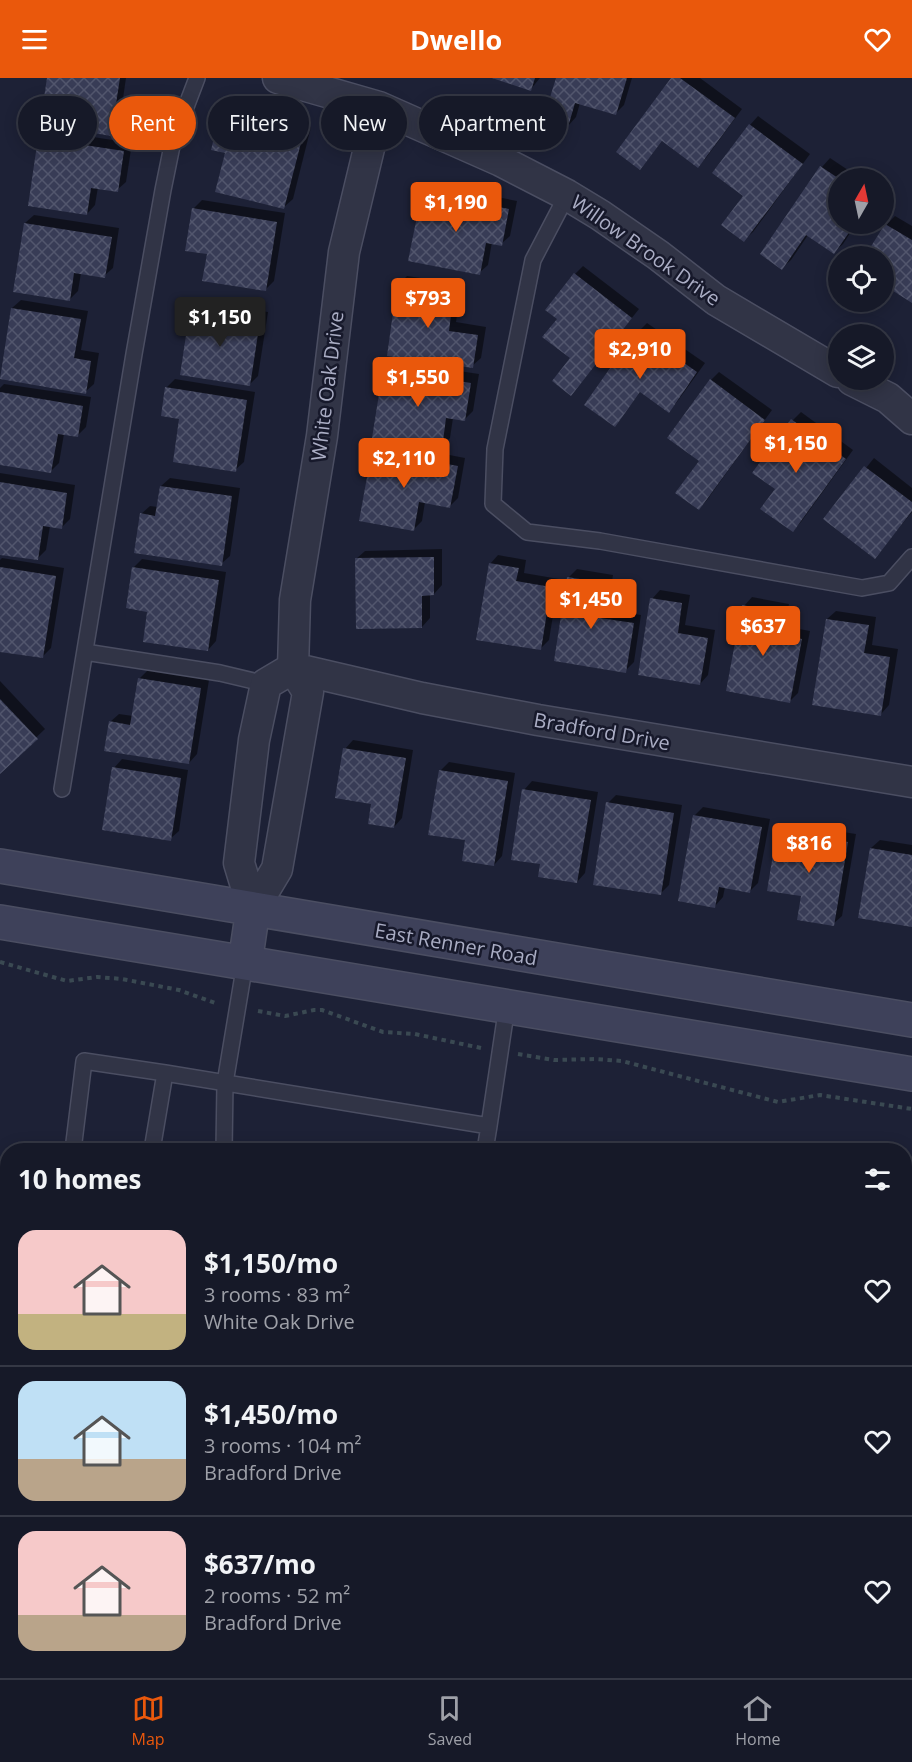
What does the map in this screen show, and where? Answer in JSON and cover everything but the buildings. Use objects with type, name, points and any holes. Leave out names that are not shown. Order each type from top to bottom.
[{"type":"main road","name":"East Renner Road","points":[[0,867],[912,1020]]},
{"type":"main road","points":[[245,963],[253,909]]},
{"type":"main road","points":[[0,922],[912,1074]]},
{"type":"street","name":"Willow Brook Drive","points":[[278,78],[341,96]]},
{"type":"street","name":"Willow Brook Drive","points":[[407,119],[501,161],[567,195],[658,255],[716,300],[828,366]]},
{"type":"street","name":"White Oak Drive","points":[[293,668],[295,600],[322,436],[344,252],[369,150]]},
{"type":"street","points":[[872,390],[888,398],[912,419]]},
{"type":"street","points":[[293,668],[308,692],[298,758],[278,869],[253,909],[239,863],[254,740],[266,684],[293,668]]},
{"type":"street","name":"Bradford Drive","points":[[293,668],[422,698],[538,720],[912,782]]},
{"type":"lane","points":[[62,789],[163,190],[173,141],[197,78]]},
{"type":"lane","points":[[567,195],[533,260],[495,449],[493,504],[527,532],[600,541],[862,588],[890,583],[912,557]]},
{"type":"lane","points":[[85,652],[220,673],[266,684]]},
{"type":"lane","points":[[224,1143],[225,1083],[245,963]]},
{"type":"lane","points":[[486,1143],[507,1006]]},
{"type":"lane","points":[[74,1143],[84,1061],[489,1126]]},
{"type":"lane","points":[[153,1143],[165,1073]]},
{"type":"path","points":[[0,962],[67,981],[97,977],[122,979],[179,990],[208,1002],[285,1016],[322,1010],[383,1032],[416,1034],[554,1060],[622,1060],[778,1102],[820,1095],[912,1109]]}]
